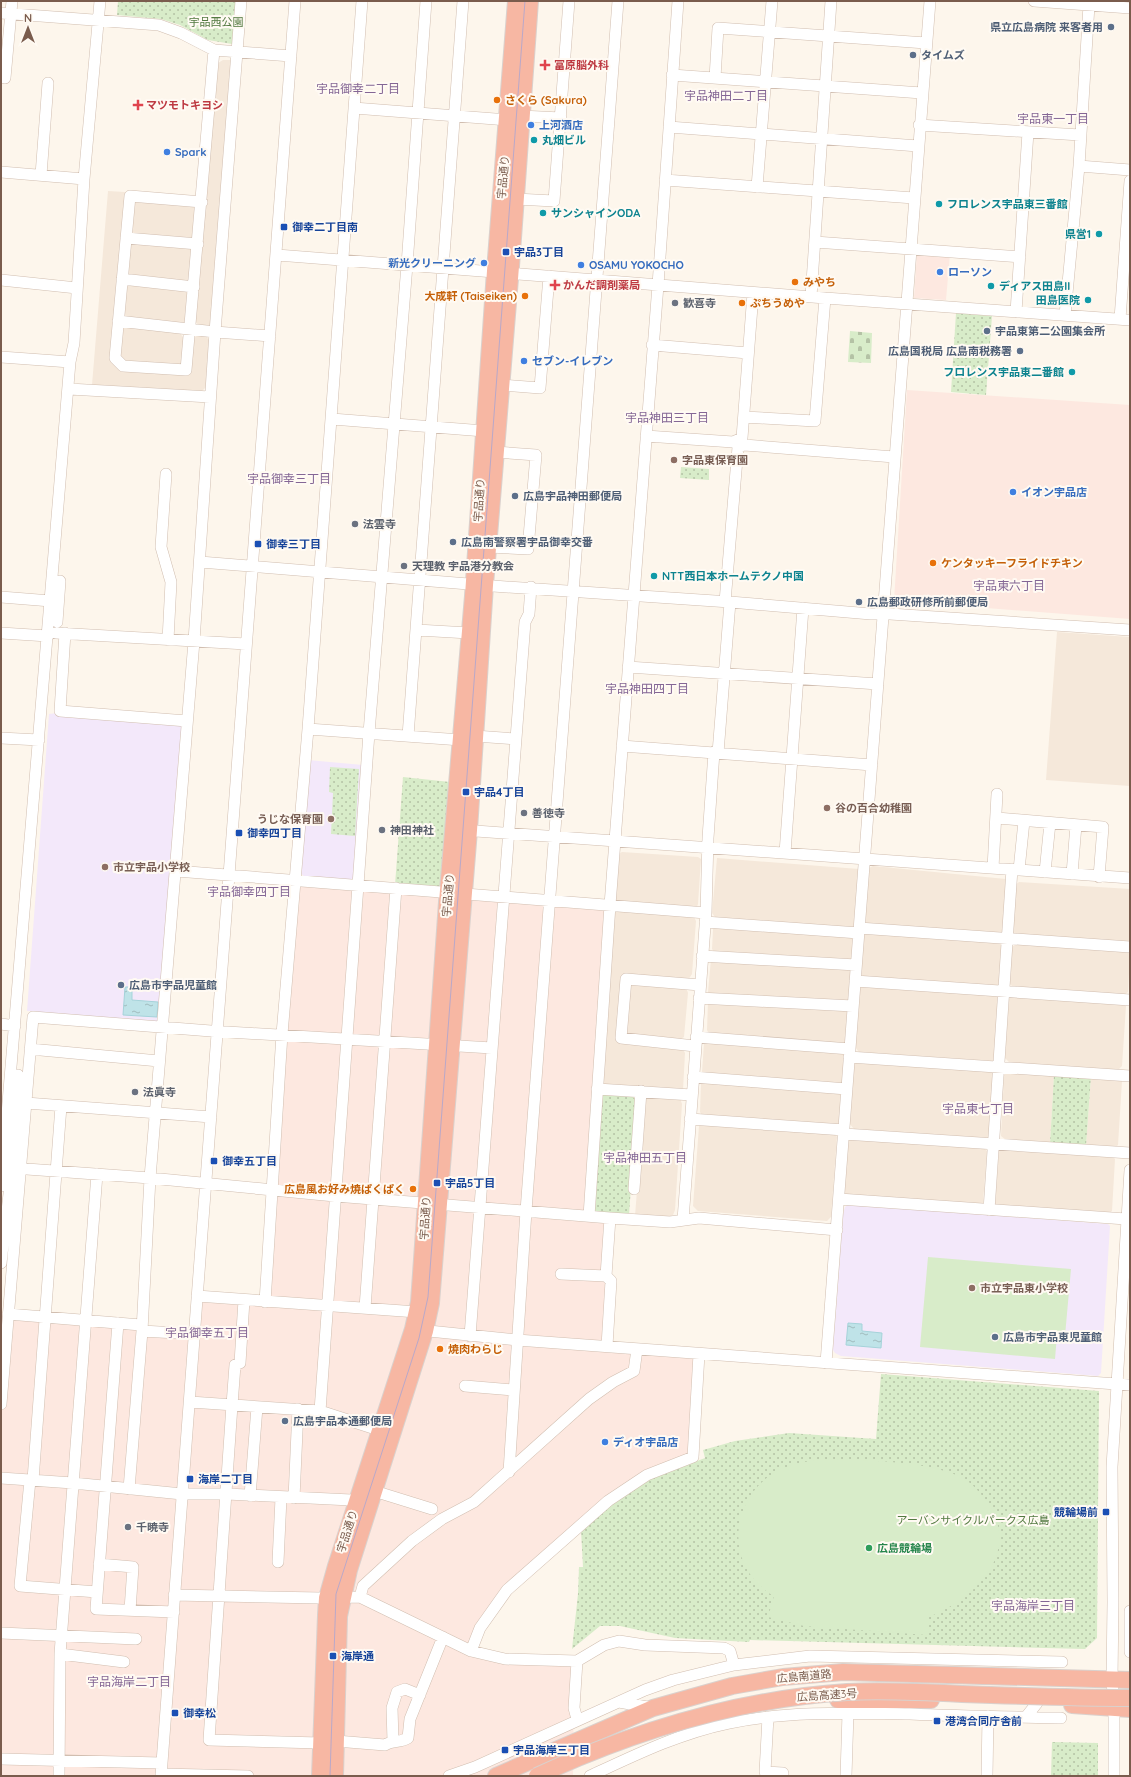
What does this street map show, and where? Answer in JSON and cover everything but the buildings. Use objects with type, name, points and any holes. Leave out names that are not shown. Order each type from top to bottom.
[{"type":"highway","name":"宇品通り","points":[[468,738],[469,633],[488,547],[516,198],[514,118],[516,1]]},
{"type":"highway","name":"宇品通り","points":[[320,1776],[320,1743],[335,1598],[356,1502],[386,1432],[419,1330],[431,1303],[433,1204],[445,1047],[464,894],[462,830],[479,584],[484,431],[495,271],[530,1]]},
{"type":"highway","name":"宇品通り","points":[[445,1047],[448,892],[462,830]]},
{"type":"highway","name":"宇品通り","points":[[419,1330],[417,1312],[433,1204]]},
{"type":"highway","name":"宇品通り","points":[[335,1776],[339,1616],[335,1598],[348,1570],[374,1491],[386,1432]]},
{"type":"highway","name":"広島南道路","points":[[496,1776],[653,1708],[732,1686],[791,1676],[843,1672],[1035,1679],[1130,1680]]},
{"type":"highway","name":"広島高速3号","points":[[537,1776],[562,1764],[645,1733],[695,1717],[746,1705],[796,1697],[848,1692],[905,1692],[1130,1698]]},
{"type":"highway","points":[[553,1776],[640,1738],[674,1726],[722,1714],[767,1706],[848,1700],[911,1700],[1088,1705],[1130,1709]]},
{"type":"street","points":[[1,77],[5,78],[6,13],[12,1]]},
{"type":"street","points":[[100,1],[100,20],[84,179],[74,343],[70,362],[51,601],[56,634],[60,711],[188,720]]},
{"type":"street","points":[[129,1489],[150,1178],[188,720],[200,562],[210,397],[241,1]]},
{"type":"street","points":[[161,1771],[198,1296],[228,875],[277,255],[295,1]]},
{"type":"street","points":[[264,1302],[282,1034],[308,729],[362,1]]},
{"type":"street","points":[[320,1411],[369,733],[407,265],[426,1]]},
{"type":"street","points":[[408,736],[463,1]]},
{"type":"street","points":[[516,198],[554,201],[569,1]]},
{"type":"street","points":[[508,1472],[526,1211],[574,590],[595,280],[618,1]]},
{"type":"street","points":[[589,1216],[610,905],[635,595],[678,1]]},
{"type":"street","points":[[757,187],[772,1]]},
{"type":"street","points":[[811,297],[832,1]]},
{"type":"street","points":[[826,1363],[894,457],[907,304],[919,125],[930,1]]},
{"type":"street","points":[[1034,1],[1130,8]]},
{"type":"street","points":[[1065,315],[1079,166],[1089,5]]},
{"type":"street","points":[[6,13],[100,20],[165,27],[214,50],[236,53],[291,56]]},
{"type":"street","points":[[715,78],[718,28],[926,44]]},
{"type":"street","points":[[202,202],[130,196],[115,358],[123,366],[186,370],[202,202],[214,50]]},
{"type":"street","points":[[672,75],[922,93]]},
{"type":"street","points":[[41,175],[48,83]]},
{"type":"street","points":[[354,108],[454,116],[561,118]]},
{"type":"street","points":[[919,125],[1080,136]]},
{"type":"street","points":[[668,127],[918,146]]},
{"type":"street","points":[[1016,312],[1028,132]]},
{"type":"street","points":[[1079,166],[1130,170]]},
{"type":"street","points":[[1,172],[84,179]]},
{"type":"street","points":[[665,180],[914,198]]},
{"type":"street","points":[[277,255],[811,297],[1125,319],[1130,181]]},
{"type":"street","points":[[126,238],[198,244]]},
{"type":"street","points":[[815,242],[1020,257]]},
{"type":"street","points":[[502,385],[540,388],[549,276]]},
{"type":"street","points":[[122,279],[194,287]]},
{"type":"street","points":[[1,280],[77,288]]},
{"type":"street","points":[[646,436],[733,442],[742,438],[753,292]]},
{"type":"street","points":[[744,416],[815,421],[825,298]]},
{"type":"street","points":[[118,320],[215,332],[270,336]]},
{"type":"street","points":[[652,345],[748,353]]},
{"type":"street","points":[[1,357],[70,362]]},
{"type":"street","points":[[69,389],[210,397]]},
{"type":"street","points":[[332,419],[484,431]]},
{"type":"street","points":[[683,1220],[705,917],[708,848],[724,674],[727,602],[738,447],[744,445],[894,457]]},
{"type":"street","points":[[488,547],[528,549],[536,455],[496,452]]},
{"type":"street","points":[[166,474],[161,547],[171,582],[168,640]]},
{"type":"street","points":[[1,1186],[45,677],[56,634],[66,509],[60,499]]},
{"type":"street","points":[[200,562],[871,614],[1130,630]]},
{"type":"street","points":[[470,1336],[525,622],[529,614],[531,587]]},
{"type":"street","points":[[1,597],[51,601]]},
{"type":"street","points":[[785,853],[803,608]]},
{"type":"street","points":[[417,630],[469,633]]},
{"type":"street","points":[[1,633],[56,634],[246,644]]},
{"type":"street","points":[[628,667],[878,684]]},
{"type":"street","points":[[308,729],[408,736],[516,739]]},
{"type":"street","points":[[1,738],[39,740]]},
{"type":"street","points":[[622,746],[872,765]]},
{"type":"street","points":[[993,868],[997,794]]},
{"type":"street","points":[[996,818],[1103,827],[1099,877]]},
{"type":"street","points":[[988,1210],[1003,991],[1016,870],[1024,821]]},
{"type":"street","points":[[1045,872],[1050,823]]},
{"type":"street","points":[[1072,874],[1076,825]]},
{"type":"street","points":[[462,830],[509,832],[1099,877],[1130,878]]},
{"type":"street","points":[[176,871],[610,905],[705,917],[859,930],[1008,938],[1130,947]]},
{"type":"street","points":[[365,1308],[396,888]]},
{"type":"street","points":[[702,956],[856,965]]},
{"type":"street","points":[[700,985],[626,979],[621,1038],[850,1053],[1130,1076]]},
{"type":"street","points":[[855,980],[1130,1000]]},
{"type":"street","points":[[699,998],[853,1006]]},
{"type":"street","points":[[1,1263],[26,1103],[33,1017],[445,1047],[492,1048]]},
{"type":"street","points":[[1,1024],[15,1026]]},
{"type":"street","points":[[30,1049],[160,1061]]},
{"type":"street","points":[[1,1404],[8,1314],[16,1168],[19,1070],[13,1052]]},
{"type":"street","points":[[693,1077],[847,1089]]},
{"type":"street","points":[[597,1089],[692,1095]]},
{"type":"street","points":[[634,1189],[641,1091]]},
{"type":"street","points":[[26,1103],[211,1117]]},
{"type":"street","points":[[61,1106],[32,1480],[20,1586],[97,1592]]},
{"type":"street","points":[[690,1119],[993,1144],[1130,1153]]},
{"type":"street","points":[[16,1168],[150,1178],[335,1196],[610,1218],[670,1222],[699,1218],[836,1230]]},
{"type":"street","points":[[1114,1776],[1114,1708],[1112,1680],[1112,1467],[1130,1170]]},
{"type":"street","points":[[59,1776],[60,1654],[97,1174]]},
{"type":"street","points":[[839,1199],[1126,1220]]},
{"type":"street","points":[[606,1276],[610,1218]]},
{"type":"street","points":[[561,1274],[606,1276],[611,1281],[607,1346]]},
{"type":"street","points":[[198,1296],[417,1312]]},
{"type":"street","points":[[244,1300],[240,1363],[235,1365],[209,1740],[320,1743]]},
{"type":"street","points":[[8,1314],[118,1323],[141,1328],[194,1334]]},
{"type":"street","points":[[118,1323],[96,1609],[174,1612]]},
{"type":"street","points":[[419,1330],[517,1340],[1130,1385]]},
{"type":"street","points":[[360,1597],[363,1586],[412,1541],[442,1519],[474,1502],[589,1399],[613,1382],[634,1371],[636,1349]]},
{"type":"street","points":[[471,1651],[480,1628],[508,1590],[608,1501],[647,1475],[693,1457],[699,1354]]},
{"type":"street","points":[[465,1386],[514,1390]]},
{"type":"street","points":[[190,1402],[320,1411],[386,1432]]},
{"type":"street","points":[[250,1496],[257,1406]]},
{"type":"street","points":[[294,1498],[298,1409]]},
{"type":"street","points":[[1,1478],[73,1483],[182,1494],[227,1494],[281,1498],[351,1500],[356,1502]]},
{"type":"street","points":[[374,1491],[432,1509]]},
{"type":"street","points":[[278,1562],[281,1498]]},
{"type":"street","points":[[99,1564],[133,1567],[130,1610]]},
{"type":"street","points":[[174,1594],[335,1598],[360,1597],[471,1651],[505,1659],[577,1661],[604,1645],[619,1641],[645,1645],[724,1648],[730,1651],[734,1665]]},
{"type":"street","points":[[1130,1611],[1130,1652]]},
{"type":"street","points":[[1,1633],[136,1639]]},
{"type":"street","points":[[336,1741],[385,1745],[393,1741],[404,1741],[408,1738],[410,1719],[443,1637]]},
{"type":"street","points":[[60,1654],[124,1662]]},
{"type":"street","points":[[449,1776],[475,1767],[578,1719],[673,1680],[734,1665],[810,1656],[1062,1662]]},
{"type":"street","points":[[577,1661],[574,1708],[578,1719]]},
{"type":"street","points":[[1020,1662],[1035,1679]]},
{"type":"street","points":[[393,1741],[392,1708],[397,1692],[405,1689],[420,1695]]},
{"type":"street","points":[[896,1714],[911,1700]]},
{"type":"street","points":[[619,1702],[653,1708]]},
{"type":"street","points":[[1026,1717],[1038,1703]]},
{"type":"street","points":[[846,1776],[848,1713]]},
{"type":"street","points":[[590,1776],[655,1746],[728,1724],[768,1716],[848,1713],[1061,1718]]},
{"type":"street","points":[[768,1716],[765,1772],[784,1773],[783,1776]]},
{"type":"street","points":[[987,1776],[988,1716]]},
{"type":"street","points":[[640,1738],[655,1746]]},
{"type":"street","points":[[1,1759],[59,1761],[161,1771],[248,1776]]},
{"type":"shaded area","points":[[223,60],[230,60],[234,64],[215,322],[207,327],[200,327],[195,321],[218,63]]},
{"type":"shaded area","points":[[108,191],[125,192],[112,360],[124,370],[191,374],[193,339],[196,336],[206,336],[210,342],[207,386],[202,391],[92,385]]},
{"type":"shaded area","points":[[138,199],[194,205],[199,210],[197,234],[191,239],[135,234],[129,229],[131,204]]},
{"type":"shaded area","points":[[134,242],[190,247],[194,254],[192,277],[186,282],[132,277],[126,271],[128,248]]},
{"type":"shaded area","points":[[917,252],[950,254],[946,300],[914,298]]},
{"type":"shaded area","points":[[131,284],[184,289],[190,295],[187,321],[181,325],[127,319],[122,313],[124,289]]},
{"type":"shaded area","points":[[127,325],[180,333],[185,340],[184,361],[178,366],[124,363],[119,357],[121,330]]},
{"type":"shaded area","name":"イオン宇品店","points":[[907,390],[1130,405],[1130,619],[961,606],[937,608],[899,606],[894,601]]},
{"type":"shaded area","points":[[1057,632],[1130,637],[1130,786],[1046,780]]},
{"type":"shaded area","name":"市立宇品小学校","points":[[58,713],[183,723],[162,1022],[27,1011],[49,714]]},
{"type":"shaded area","name":"うじな保育園","points":[[308,760],[363,765],[355,876],[351,880],[304,876],[300,873]]},
{"type":"shaded area","points":[[622,852],[698,857],[701,859],[698,904],[696,909],[617,904],[615,900],[618,854]]},
{"type":"shaded area","points":[[717,858],[859,869],[855,925],[853,928],[715,917],[712,913]]},
{"type":"shaded area","points":[[873,866],[1006,879],[1010,884],[1002,933],[867,924],[865,921],[869,868]]},
{"type":"shaded area","points":[[1019,882],[1130,889],[1130,941],[1128,943],[1017,935],[1012,931],[1015,885]]},
{"type":"shaded area","points":[[299,885],[608,908],[590,1216],[609,1219],[606,1346],[700,1353],[693,1458],[648,1475],[507,1594],[471,1650],[574,1661],[573,1776],[1,1776],[1,1316],[195,1335],[198,1296],[265,1300]]},
{"type":"shaded area","points":[[615,911],[694,917],[696,921],[692,974],[688,980],[621,975],[616,1042],[683,1049],[685,1053],[683,1090],[603,1086]]},
{"type":"shaded area","points":[[716,926],[851,937],[853,939],[852,960],[715,953],[712,949],[713,929]]},
{"type":"shaded area","points":[[863,933],[1002,942],[1002,982],[998,986],[864,977],[860,973]]},
{"type":"shaded area","points":[[1017,943],[1126,950],[1130,954],[1128,992],[1124,995],[1014,988],[1009,983],[1012,947]]},
{"type":"shaded area","points":[[711,959],[849,968],[851,972],[849,1001],[710,995],[708,992]]},
{"type":"shaded area","points":[[632,983],[686,987],[688,993],[684,1037],[679,1040],[629,1037],[625,1031],[628,985]]},
{"type":"shaded area","points":[[862,984],[996,994],[1000,1000],[997,1058],[993,1061],[859,1052],[854,1046],[859,987]]},
{"type":"shaded area","points":[[1013,994],[1123,1003],[1126,1006],[1122,1066],[1118,1070],[1010,1063],[1005,1058],[1009,999]]},
{"type":"shaded area","points":[[708,1002],[845,1009],[849,1011],[847,1042],[843,1044],[709,1034],[707,1030]]},
{"type":"shaded area","points":[[707,1041],[843,1052],[845,1056],[843,1084],[704,1075],[702,1072],[704,1043]]},
{"type":"shaded area","points":[[857,1058],[990,1068],[993,1073],[990,1135],[986,1138],[854,1129],[849,1123],[854,1063]]},
{"type":"shaded area","points":[[1009,1071],[1054,1074],[1050,1144],[1006,1140],[1001,1136],[1004,1075]]},
{"type":"shaded area","points":[[1091,1076],[1119,1078],[1122,1081],[1118,1145],[1115,1148],[1086,1146]]},
{"type":"shaded area","points":[[701,1083],[840,1091],[843,1094],[841,1122],[837,1125],[702,1115],[700,1112]]},
{"type":"shaded area","points":[[646,1096],[680,1098],[682,1104],[675,1210],[673,1215],[666,1218],[635,1216],[644,1099]]},
{"type":"shaded area","points":[[703,1123],[834,1133],[837,1137],[831,1217],[827,1221],[698,1211],[693,1206],[699,1126]]},
{"type":"shaded area","points":[[851,1137],[983,1147],[987,1151],[983,1203],[979,1205],[847,1197],[844,1192],[847,1140]]},
{"type":"shaded area","points":[[1002,1148],[1112,1155],[1115,1159],[1112,1211],[1107,1215],[999,1208],[995,1204],[999,1151]]},
{"type":"shaded area","name":"市立宇品東小学校","points":[[849,1204],[1108,1224],[1110,1226],[1101,1373],[1098,1376],[841,1356],[835,1353],[833,1350],[843,1215],[845,1207]]},
{"type":"green space","name":"宇品西公園","points":[[118,1],[238,1],[235,41],[232,44],[208,40],[180,25],[161,19],[117,15]]},
{"type":"green space","points":[[956,313],[992,316],[986,395],[951,392]]},
{"type":"green space","points":[[850,331],[872,333],[871,363],[848,362]]},
{"type":"green space","points":[[681,467],[709,469],[709,480],[680,478]]},
{"type":"green space","points":[[330,767],[359,769],[355,836],[331,834],[333,793],[329,792]]},
{"type":"green space","points":[[403,777],[450,782],[443,884],[439,887],[395,885]]},
{"type":"green space","points":[[1054,1074],[1091,1076],[1086,1146],[1050,1144]]},
{"type":"green space","points":[[604,1093],[631,1095],[637,1101],[629,1215],[596,1213],[592,1208],[600,1096]]},
{"type":"green space","points":[[928,1257],[1071,1269],[1065,1336],[1057,1335],[1055,1359],[920,1347]]},
{"type":"green space","name":"アーバンサイクルパークス広島","points":[[881,1374],[1099,1391],[1097,1638],[1085,1649],[750,1640],[749,1642],[675,1638],[620,1626],[600,1626],[572,1649],[578,1594],[579,1567],[583,1567],[581,1530],[639,1483],[705,1458],[703,1450],[735,1441],[789,1433],[876,1439]]},
{"type":"green space","name":"広島競輪場","points":[[827,1459],[896,1462],[947,1472],[961,1477],[969,1482],[989,1505],[997,1523],[999,1541],[996,1558],[976,1587],[945,1609],[928,1617],[927,1635],[804,1626],[768,1617],[774,1596],[758,1584],[746,1569],[740,1552],[738,1534],[741,1515],[749,1498],[761,1483],[777,1471],[795,1464]]},
{"type":"green space","points":[[1052,1742],[1098,1743],[1098,1776],[1051,1776]]},
{"type":"water","points":[[125,987],[132,987],[132,1000],[158,1002],[157,1017],[123,1015]]},
{"type":"water","points":[[848,1323],[862,1324],[862,1331],[882,1333],[881,1348],[846,1345]]},
{"type":"tram line","points":[[330,1776],[336,1594],[419,1338],[428,1297],[525,1]]},
{"type":"place","name":"県立広島病院 来客者用","points":[[1111,27]]},
{"type":"place","name":"タイムズ","points":[[913,55]]},
{"type":"place","name":"冨原脳外科","points":[[545,65]]},
{"type":"place","name":"さくら (Sakura)","points":[[497,100]]},
{"type":"place","name":"マツモトキヨシ","points":[[138,105]]},
{"type":"place","name":"上河酒店","points":[[531,125]]},
{"type":"place","name":"丸畑ビル","points":[[534,140]]},
{"type":"place","name":"Spark","points":[[167,152]]},
{"type":"place","name":"フロレンス宇品東三番館","points":[[939,204]]},
{"type":"place","name":"サンシャインODA","points":[[543,213]]},
{"type":"place","name":"御幸二丁目南","points":[[284,227]]},
{"type":"place","name":"県営1","points":[[1099,234]]},
{"type":"place","name":"宇品3丁目","points":[[506,252]]},
{"type":"place","name":"新光クリーニング","points":[[484,263]]},
{"type":"place","name":"OSAMU YOKOCHO","points":[[581,265]]},
{"type":"place","name":"ローソン","points":[[940,272]]},
{"type":"place","name":"みやち","points":[[795,282]]},
{"type":"place","name":"かんだ調剤薬局","points":[[555,285]]},
{"type":"place","name":"ディアス田島II","points":[[991,286]]},
{"type":"place","name":"大成軒 (Taiseiken)","points":[[525,296]]},
{"type":"place","name":"田島医院","points":[[1088,300]]},
{"type":"place","name":"歓喜寺","points":[[675,303]]},
{"type":"place","name":"ぷちうめや","points":[[742,303]]},
{"type":"place","name":"宇品東第二公園集会所","points":[[987,331]]},
{"type":"place","name":"広島国税局 広島南税務署","points":[[1020,351]]},
{"type":"place","name":"セブン-イレブン","points":[[524,361]]},
{"type":"place","name":"フロレンス宇品東二番館","points":[[1072,372]]},
{"type":"place","name":"字品東保育園","points":[[674,460]]},
{"type":"place","name":"イオン宇品店","points":[[1013,492]]},
{"type":"place","name":"広島宇品神田郵便局","points":[[515,496]]},
{"type":"place","name":"法雲寺","points":[[355,524]]},
{"type":"place","name":"広島南警察署宇品御幸交番","points":[[453,542]]},
{"type":"place","name":"御幸三丁目","points":[[258,544]]},
{"type":"place","name":"ケンタッキーフライドチキン","points":[[933,563]]},
{"type":"place","name":"天理教 宇品港分教会","points":[[404,566]]},
{"type":"place","name":"NTT西日本ホームテクノ中国","points":[[654,576]]},
{"type":"place","name":"広島郵政研修所前郵便局","points":[[859,602]]},
{"type":"place","name":"宇品4丁目","points":[[466,792]]},
{"type":"place","name":"谷の百合幼稚園","points":[[827,808]]},
{"type":"place","name":"善徳寺","points":[[524,813]]},
{"type":"place","name":"うじな保育園","points":[[331,819]]},
{"type":"place","name":"神田神社","points":[[382,830]]},
{"type":"place","name":"御幸四丁目","points":[[239,833]]},
{"type":"place","name":"市立宇品小学校","points":[[105,867]]},
{"type":"place","name":"広島市宇品児童館","points":[[121,985]]},
{"type":"place","name":"法眞寺","points":[[135,1092]]},
{"type":"place","name":"御幸五丁目","points":[[214,1161]]},
{"type":"place","name":"宇品5丁目","points":[[437,1183]]},
{"type":"place","name":"広島風お好み焼ぱくぱく","points":[[413,1189]]},
{"type":"place","name":"市立宇品東小学校","points":[[972,1288]]},
{"type":"place","name":"広島市宇品東児童館","points":[[995,1337]]},
{"type":"place","name":"焼肉わらじ","points":[[440,1349]]},
{"type":"place","name":"広島宇品本通郵便局","points":[[285,1421]]},
{"type":"place","name":"ディオ宇品店","points":[[605,1442]]},
{"type":"place","name":"海岸二丁目","points":[[190,1479]]},
{"type":"place","name":"競輪場前","points":[[1106,1512]]},
{"type":"place","name":"千暁寺","points":[[128,1527]]},
{"type":"place","name":"広島競輪場","points":[[869,1548]]},
{"type":"place","name":"海岸通","points":[[333,1656]]},
{"type":"place","name":"御幸松","points":[[175,1713]]},
{"type":"place","name":"港湾合同庁舎前","points":[[937,1721]]},
{"type":"place","name":"宇品海岸三丁目","points":[[505,1750]]},
{"type":"district","name":"宇品御幸二丁目","points":[[358,88]]},
{"type":"district","name":"宇品神田二丁目","points":[[726,95]]},
{"type":"district","name":"宇品東一丁目","points":[[1053,118]]},
{"type":"district","name":"宇品神田三丁目","points":[[667,417]]},
{"type":"district","name":"宇品御幸三丁目","points":[[289,478]]},
{"type":"district","name":"宇品東六丁目","points":[[1009,585]]},
{"type":"district","name":"宇品神田四丁目","points":[[647,688]]},
{"type":"district","name":"宇品御幸四丁目","points":[[249,891]]},
{"type":"district","name":"宇品東七丁目","points":[[978,1108]]},
{"type":"district","name":"宇品神田五丁目","points":[[645,1157]]},
{"type":"district","name":"宇品御幸五丁目","points":[[207,1332]]},
{"type":"district","name":"宇品海岸三丁目","points":[[1033,1605]]},
{"type":"district","name":"宇品海岸二丁目","points":[[129,1681]]}]
